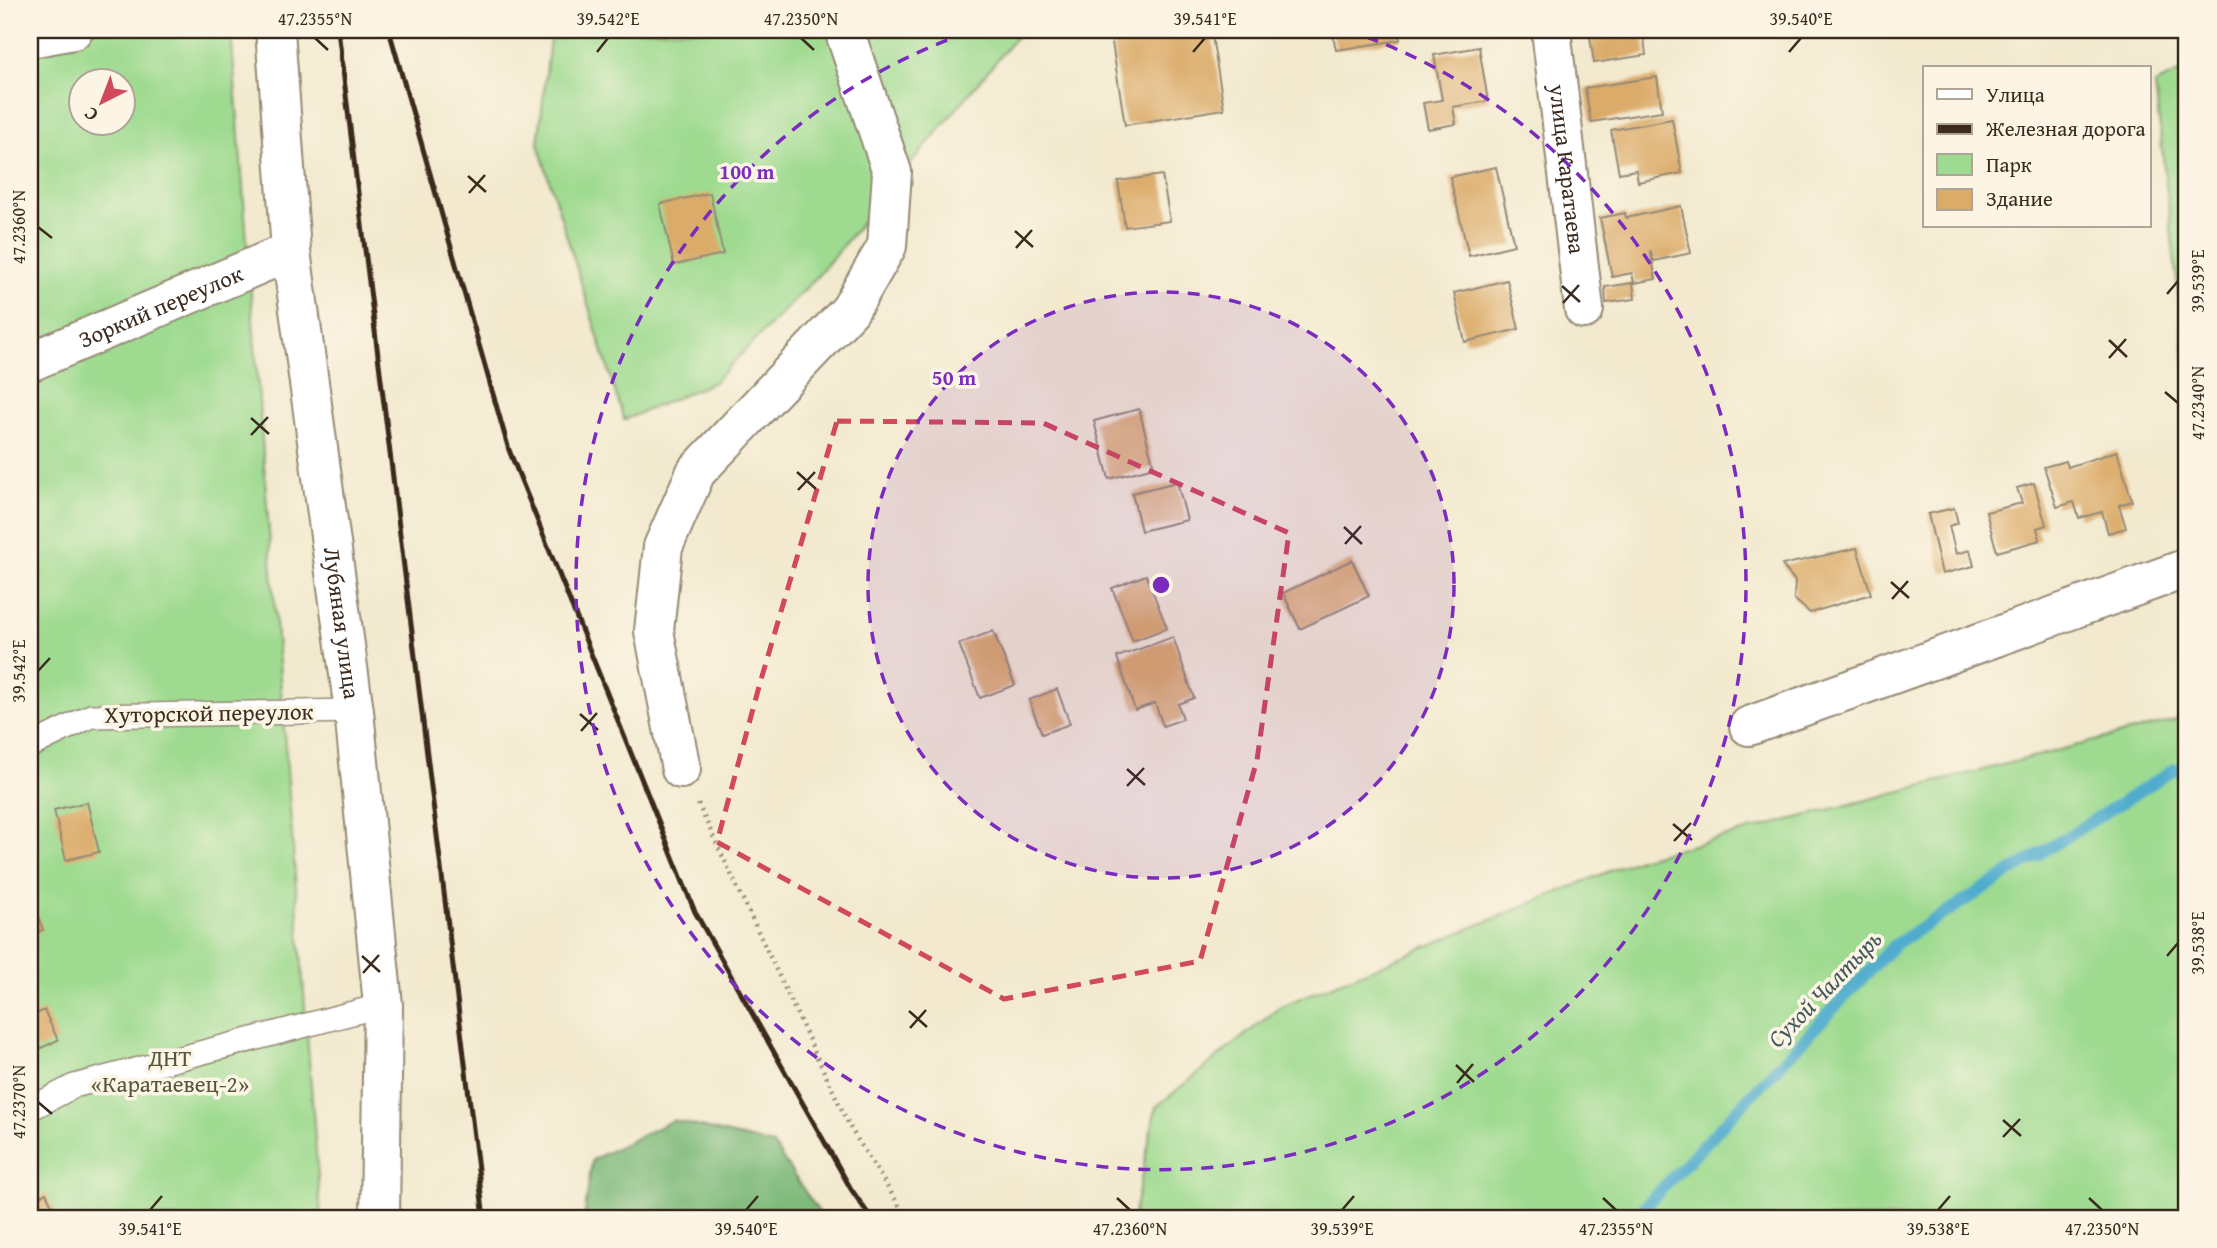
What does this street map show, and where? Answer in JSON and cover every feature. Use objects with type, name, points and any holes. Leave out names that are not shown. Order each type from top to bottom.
[{"type":"street","points":[[30,38],[73,30]]},
{"type":"street","name":"Лубяная улица","points":[[275,30],[291,251],[354,711],[383,1005],[380,1218]]},
{"type":"street","points":[[681,769],[654,631],[663,547],[696,472],[849,310],[887,246],[892,172],[844,30]]},
{"type":"street","name":"улица Каратаева","points":[[1552,30],[1584,309]]},
{"type":"street","name":"Зоркий переулок","points":[[30,362],[291,251]]},
{"type":"street","points":[[1749,726],[2187,568]]},
{"type":"lane","name":"Хуторской переулок","points":[[30,746],[90,716],[354,711]]},
{"type":"lane","points":[[30,1109],[74,1086],[383,1005]]},
{"type":"path","points":[[681,769],[851,1129],[907,1218]]},
{"type":"highlighted area","points":[[837,421],[1043,423],[1289,533],[1257,760],[1200,961],[1004,999],[717,842],[760,683]]},
{"type":"green space","name":"ДНТ «Каратаевец-2»","points":[[30,30],[231,30],[321,1218],[30,1218]]},
{"type":"green space","points":[[551,30],[1022,30],[815,279],[714,382],[624,420],[538,144]]},
{"type":"green space","points":[[2187,69],[2187,374],[2155,84]]},
{"type":"green space","points":[[2187,717],[2187,1218],[1133,1218],[1156,1107],[1281,1006],[1639,859]]},
{"type":"green space","points":[[673,1120],[773,1145],[823,1218],[584,1218],[592,1160]]},
{"type":"building","points":[[1110,30],[1211,30],[1224,109],[1125,125]]},
{"type":"building","points":[[1332,30],[1398,30],[1400,40],[1336,50]]},
{"type":"building","points":[[1589,30],[1643,30],[1646,55],[1594,63]]},
{"type":"building","points":[[1479,47],[1488,101],[1453,107],[1456,124],[1428,129],[1423,103],[1442,100],[1434,55]]},
{"type":"building","points":[[1657,77],[1662,111],[1591,122],[1585,88]]},
{"type":"building","points":[[1672,119],[1682,173],[1638,182],[1636,170],[1619,173],[1611,130]]},
{"type":"building","points":[[1496,167],[1514,245],[1469,256],[1450,177]]},
{"type":"building","points":[[1162,175],[1170,221],[1125,227],[1118,181]]},
{"type":"building","points":[[710,193],[723,254],[674,265],[660,204]]},
{"type":"building","points":[[1681,206],[1691,253],[1654,261],[1650,250],[1656,279],[1634,283],[1632,273],[1612,277],[1600,218],[1625,213],[1626,218]]},
{"type":"building","points":[[1507,280],[1519,329],[1465,342],[1454,293]]},
{"type":"building","points":[[1633,283],[1635,299],[1606,303],[1605,287]]},
{"type":"building","points":[[1139,409],[1154,467],[1109,479],[1094,421]]},
{"type":"building","points":[[2117,451],[2132,501],[2119,505],[2126,528],[2108,533],[2102,512],[2079,518],[2074,502],[2057,507],[2044,467],[2066,461],[2068,467]]},
{"type":"building","points":[[1177,482],[1187,520],[1141,531],[1132,493]]},
{"type":"building","points":[[2034,483],[2046,525],[2037,528],[2040,540],[1997,552],[1986,512],[2022,503],[2017,488]]},
{"type":"building","points":[[1954,508],[1958,523],[1949,526],[1956,554],[1970,550],[1974,566],[1942,574],[1928,514]]},
{"type":"building","points":[[1857,548],[1871,594],[1810,613],[1794,599],[1795,581],[1782,565]]},
{"type":"building","points":[[1352,560],[1369,596],[1300,629],[1283,593]]},
{"type":"building","points":[[1146,575],[1167,628],[1133,641],[1112,588]]},
{"type":"building","points":[[993,631],[1015,685],[980,698],[959,644]]},
{"type":"building","points":[[1173,637],[1194,698],[1178,704],[1183,719],[1163,726],[1155,703],[1135,710],[1117,657]]},
{"type":"building","points":[[1057,689],[1070,724],[1042,734],[1029,700]]},
{"type":"building","points":[[87,802],[99,852],[66,860],[54,810]]},
{"type":"building","points":[[30,893],[43,930],[30,934]]},
{"type":"building","points":[[44,1010],[58,1040],[37,1050],[30,1035],[30,1017]]},
{"type":"building","points":[[46,1193],[58,1218],[36,1218],[30,1201]]},
{"type":"waterway","name":"Сухой Чалтырь","points":[[1634,1218],[1894,945],[2175,769],[2187,771]]},
{"type":"railway","points":[[338,30],[484,1218]]},
{"type":"railway","points":[[389,30],[509,450],[695,912],[851,1189],[871,1218]]}]
